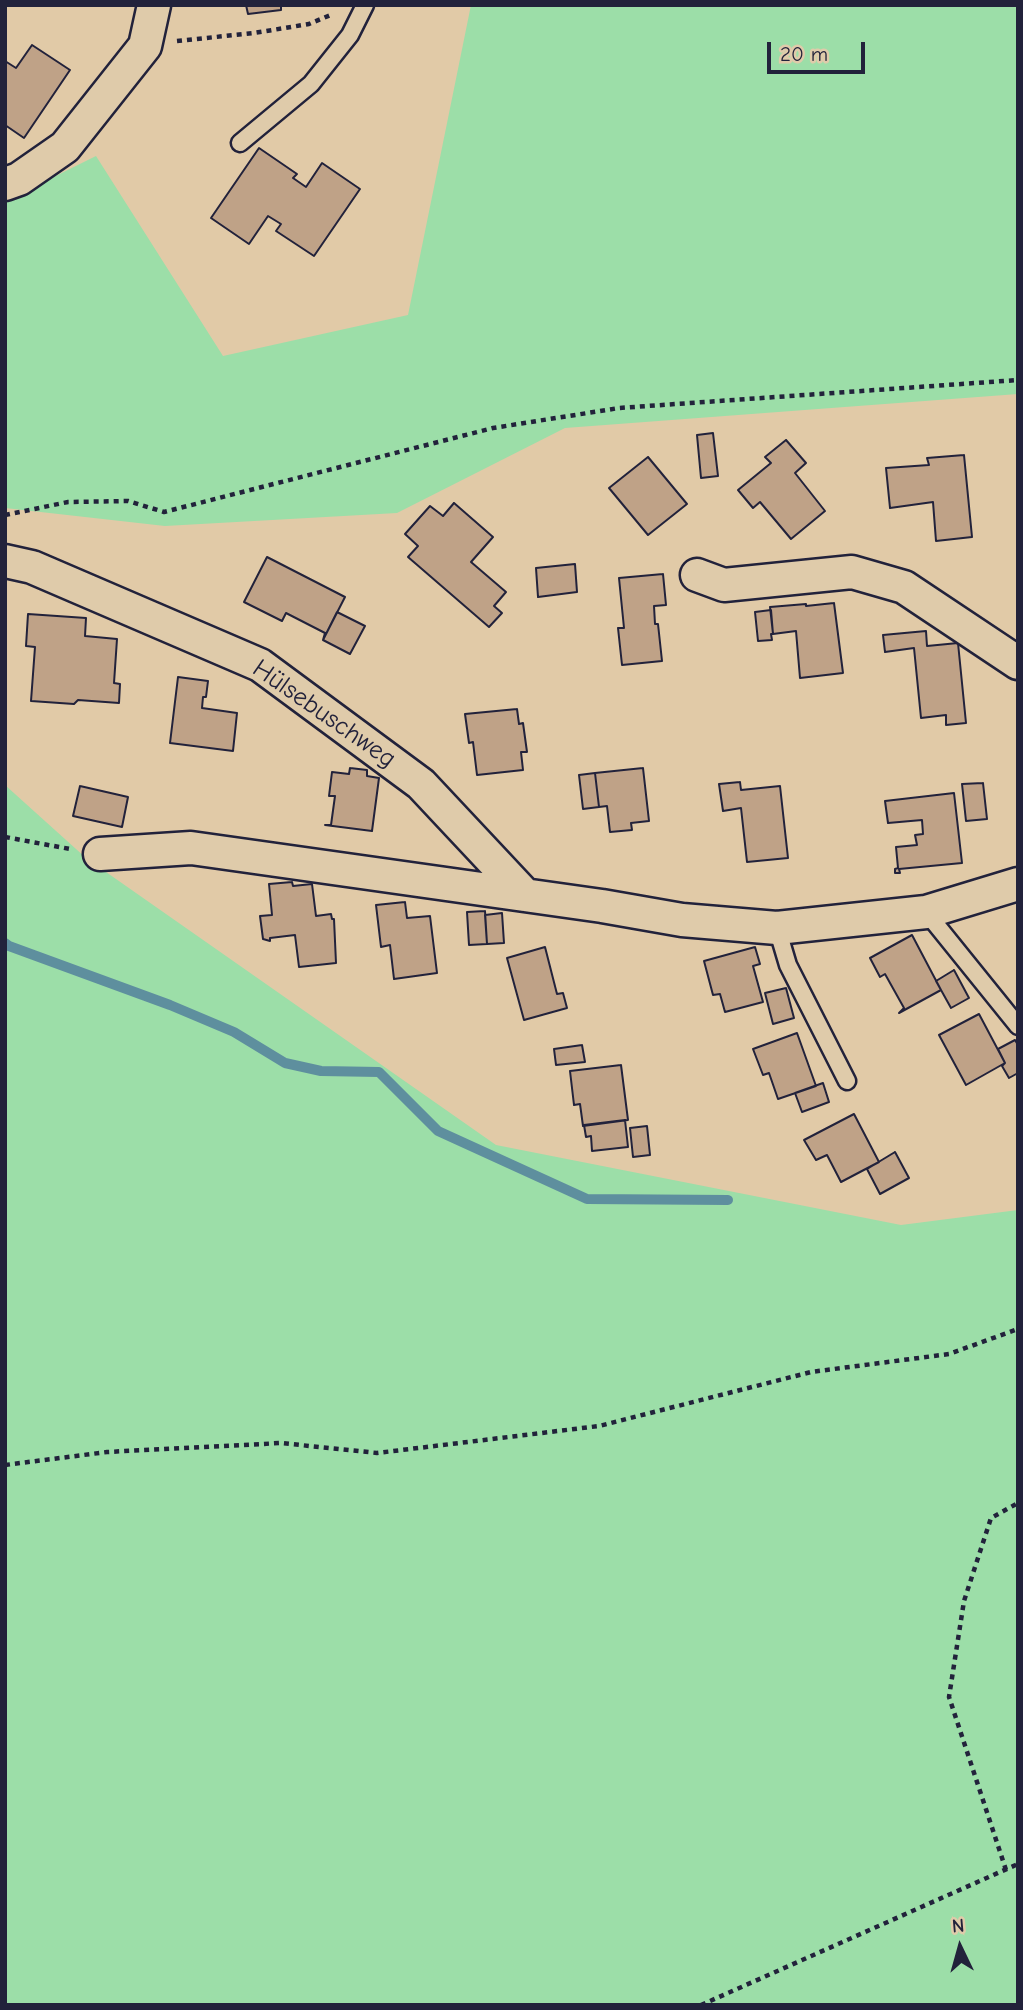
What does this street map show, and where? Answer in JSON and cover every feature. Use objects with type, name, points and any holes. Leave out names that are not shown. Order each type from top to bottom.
[{"type":"street","points":[[5,184],[19,179],[65,147],[145,46],[154,5]]},
{"type":"street","name":"Hülsebuschweg","points":[[5,561],[32,566],[260,665],[421,784],[525,895]]},
{"type":"street","points":[[697,575],[724,585],[852,572],[904,587],[1018,663]]},
{"type":"street","points":[[100,854],[191,848],[682,920],[777,928],[926,912],[1018,884]]},
{"type":"lane","points":[[240,143],[311,84],[350,35],[365,5]]},
{"type":"lane","points":[[926,912],[1018,1026]]},
{"type":"lane","points":[[777,928],[788,965],[847,1081]]},
{"type":"path","points":[[145,46],[309,24],[345,10]]},
{"type":"path","points":[[5,515],[68,502],[128,500],[164,512],[493,428],[619,408],[1018,380]]},
{"type":"path","points":[[5,837],[100,854]]},
{"type":"path","points":[[5,1465],[107,1452],[281,1443],[377,1452],[599,1426],[811,1372],[948,1354],[1018,1329]]},
{"type":"path","points":[[1006,1870],[949,1697],[964,1601],[991,1518],[1018,1503]]},
{"type":"path","points":[[701,2005],[1018,1864]]},
{"type":"green space","points":[[471,5],[1018,5],[1018,394],[565,428],[397,513],[165,526],[5,508],[5,201],[96,156],[223,356],[408,315]]},
{"type":"green space","points":[[5,785],[86,858],[496,1145],[901,1225],[1018,1210],[1018,2005],[5,2005]]},
{"type":"building","points":[[246,5],[281,5],[281,10],[248,14]]},
{"type":"building","points":[[32,45],[70,70],[24,138],[5,125],[5,61],[16,68]]},
{"type":"building","points":[[259,148],[297,174],[293,178],[306,187],[322,163],[360,189],[314,256],[276,231],[281,224],[268,216],[249,244],[211,218]]},
{"type":"building","points":[[713,433],[718,476],[701,478],[697,435]]},
{"type":"building","points":[[786,440],[806,463],[795,473],[825,511],[791,539],[760,502],[753,508],[738,490],[771,463],[765,457]]},
{"type":"building","points":[[964,455],[972,537],[936,541],[933,502],[890,508],[886,468],[929,465],[927,458]]},
{"type":"building","points":[[648,457],[687,504],[648,535],[609,488]]},
{"type":"building","points":[[454,503],[493,537],[471,562],[506,592],[494,606],[502,613],[489,627],[408,557],[418,546],[405,534],[430,506],[443,516]]},
{"type":"building","points":[[267,557],[345,597],[323,640],[325,633],[286,613],[282,621],[244,602]]},
{"type":"building","points":[[575,564],[577,592],[538,597],[536,568]]},
{"type":"building","points":[[663,574],[666,605],[654,606],[662,661],[622,665],[618,628],[624,628],[619,578]]},
{"type":"building","points":[[834,603],[843,673],[800,678],[796,631],[773,634],[770,607]]},
{"type":"building","points":[[771,610],[772,640],[758,641],[755,612]]},
{"type":"building","points":[[337,612],[365,626],[350,654],[323,640]]},
{"type":"building","points":[[28,614],[86,618],[85,636],[117,639],[114,683],[120,684],[119,703],[31,701],[35,647],[26,646]]},
{"type":"building","points":[[926,631],[927,646],[958,643],[966,723],[946,725],[946,715],[921,718],[914,648],[885,652],[883,635]]},
{"type":"building","points":[[178,677],[208,681],[202,708],[237,713],[233,751],[170,743]]},
{"type":"building","points":[[517,709],[519,724],[523,723],[527,752],[521,752],[523,770],[477,775],[473,742],[469,743],[465,714]]},
{"type":"building","points":[[350,768],[367,770],[367,776],[379,778],[372,831],[325,825],[331,825],[335,796],[329,796],[332,772],[349,774]]},
{"type":"building","points":[[643,768],[649,821],[631,823],[632,830],[610,832],[607,806],[599,807],[595,773]]},
{"type":"building","points":[[595,773],[599,807],[583,809],[579,775]]},
{"type":"building","points":[[740,782],[741,790],[780,786],[788,858],[747,862],[741,808],[723,811],[719,784]]},
{"type":"building","points":[[983,783],[987,819],[966,821],[962,784]]},
{"type":"building","points":[[80,786],[128,797],[122,827],[73,816]]},
{"type":"building","points":[[954,793],[962,863],[899,869],[900,873],[895,873],[898,868],[896,847],[917,845],[915,835],[923,834],[922,820],[888,823],[885,801]]},
{"type":"building","points":[[292,882],[293,886],[312,884],[316,916],[331,914],[334,919],[336,963],[299,967],[295,935],[270,938],[270,941],[263,939],[260,916],[272,915],[269,884]]},
{"type":"building","points":[[405,902],[407,918],[430,916],[437,973],[394,979],[390,945],[381,947],[376,905]]},
{"type":"building","points":[[485,911],[487,944],[469,945],[467,912]]},
{"type":"building","points":[[502,913],[504,943],[487,944],[485,915]]},
{"type":"building","points":[[912,935],[941,990],[899,1013],[904,1008],[885,974],[880,977],[870,958]]},
{"type":"building","points":[[545,947],[557,994],[563,993],[567,1008],[524,1020],[507,958]]},
{"type":"building","points":[[755,947],[760,964],[753,966],[763,1002],[725,1012],[720,994],[713,995],[704,961]]},
{"type":"building","points":[[954,970],[969,998],[951,1008],[936,981]]},
{"type":"building","points":[[786,988],[794,1018],[773,1024],[765,993]]},
{"type":"building","points":[[979,1014],[1005,1063],[966,1085],[939,1035]]},
{"type":"building","points":[[797,1033],[816,1086],[778,1099],[769,1073],[763,1075],[753,1049]]},
{"type":"building","points":[[1015,1040],[1018,1045],[1018,1073],[1009,1078],[1002,1066],[1005,1063],[998,1049]]},
{"type":"building","points":[[582,1045],[585,1062],[556,1065],[554,1049]]},
{"type":"building","points":[[621,1065],[628,1120],[583,1126],[580,1104],[574,1105],[570,1071]]},
{"type":"building","points":[[823,1083],[829,1102],[802,1112],[795,1093]]},
{"type":"building","points":[[854,1114],[879,1162],[841,1182],[827,1155],[816,1160],[804,1140]]},
{"type":"building","points":[[625,1120],[628,1147],[592,1151],[591,1136],[586,1137],[584,1125]]},
{"type":"building","points":[[647,1126],[650,1155],[633,1157],[630,1128]]},
{"type":"building","points":[[895,1152],[909,1178],[880,1194],[867,1169]]},
{"type":"waterway","points":[[5,943],[234,1032],[285,1063],[321,1071],[379,1072],[438,1131],[587,1199],[728,1200]]}]
